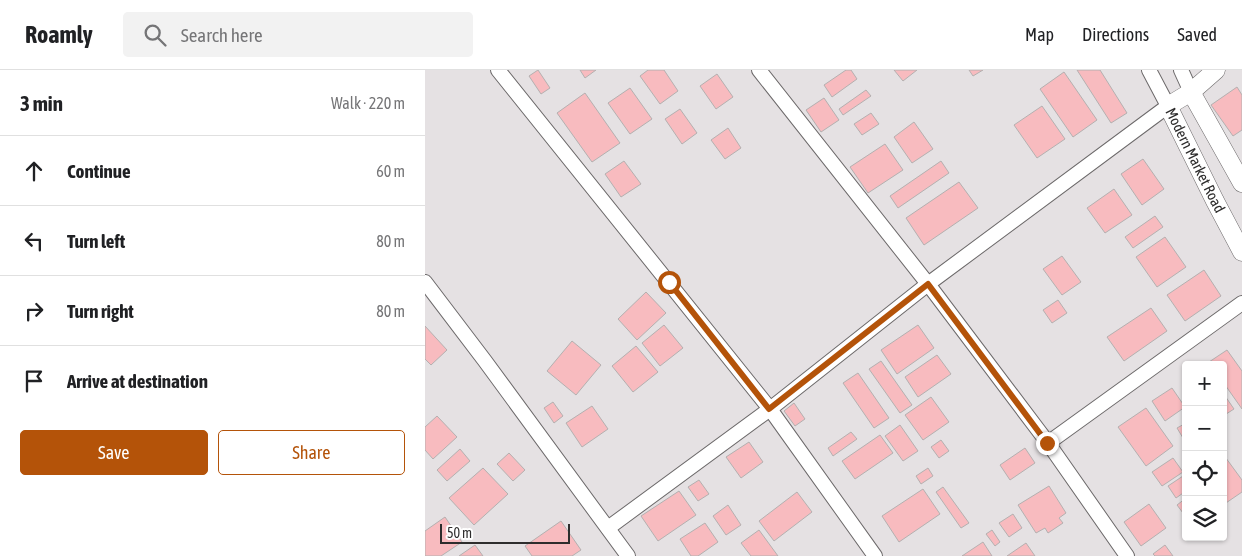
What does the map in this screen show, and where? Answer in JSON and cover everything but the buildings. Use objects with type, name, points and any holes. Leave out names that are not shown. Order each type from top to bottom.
[{"type":"street","points":[[499,70],[769,409],[875,556]]},
{"type":"street","points":[[759,70],[928,284],[1047,443],[1127,556]]},
{"type":"street","name":"Modern Market Road","points":[[1149,70],[1242,252]]},
{"type":"street","name":"Modern Market Road","points":[[1181,70],[1191,92],[1242,183]]},
{"type":"street","points":[[608,528],[769,409],[928,284],[1168,106],[1191,92],[1216,70]]},
{"type":"street","points":[[425,282],[629,556]]},
{"type":"street","points":[[1047,443],[1242,303]]},
{"type":"route","points":[[669,282],[769,409],[928,284],[1047,443]]}]
